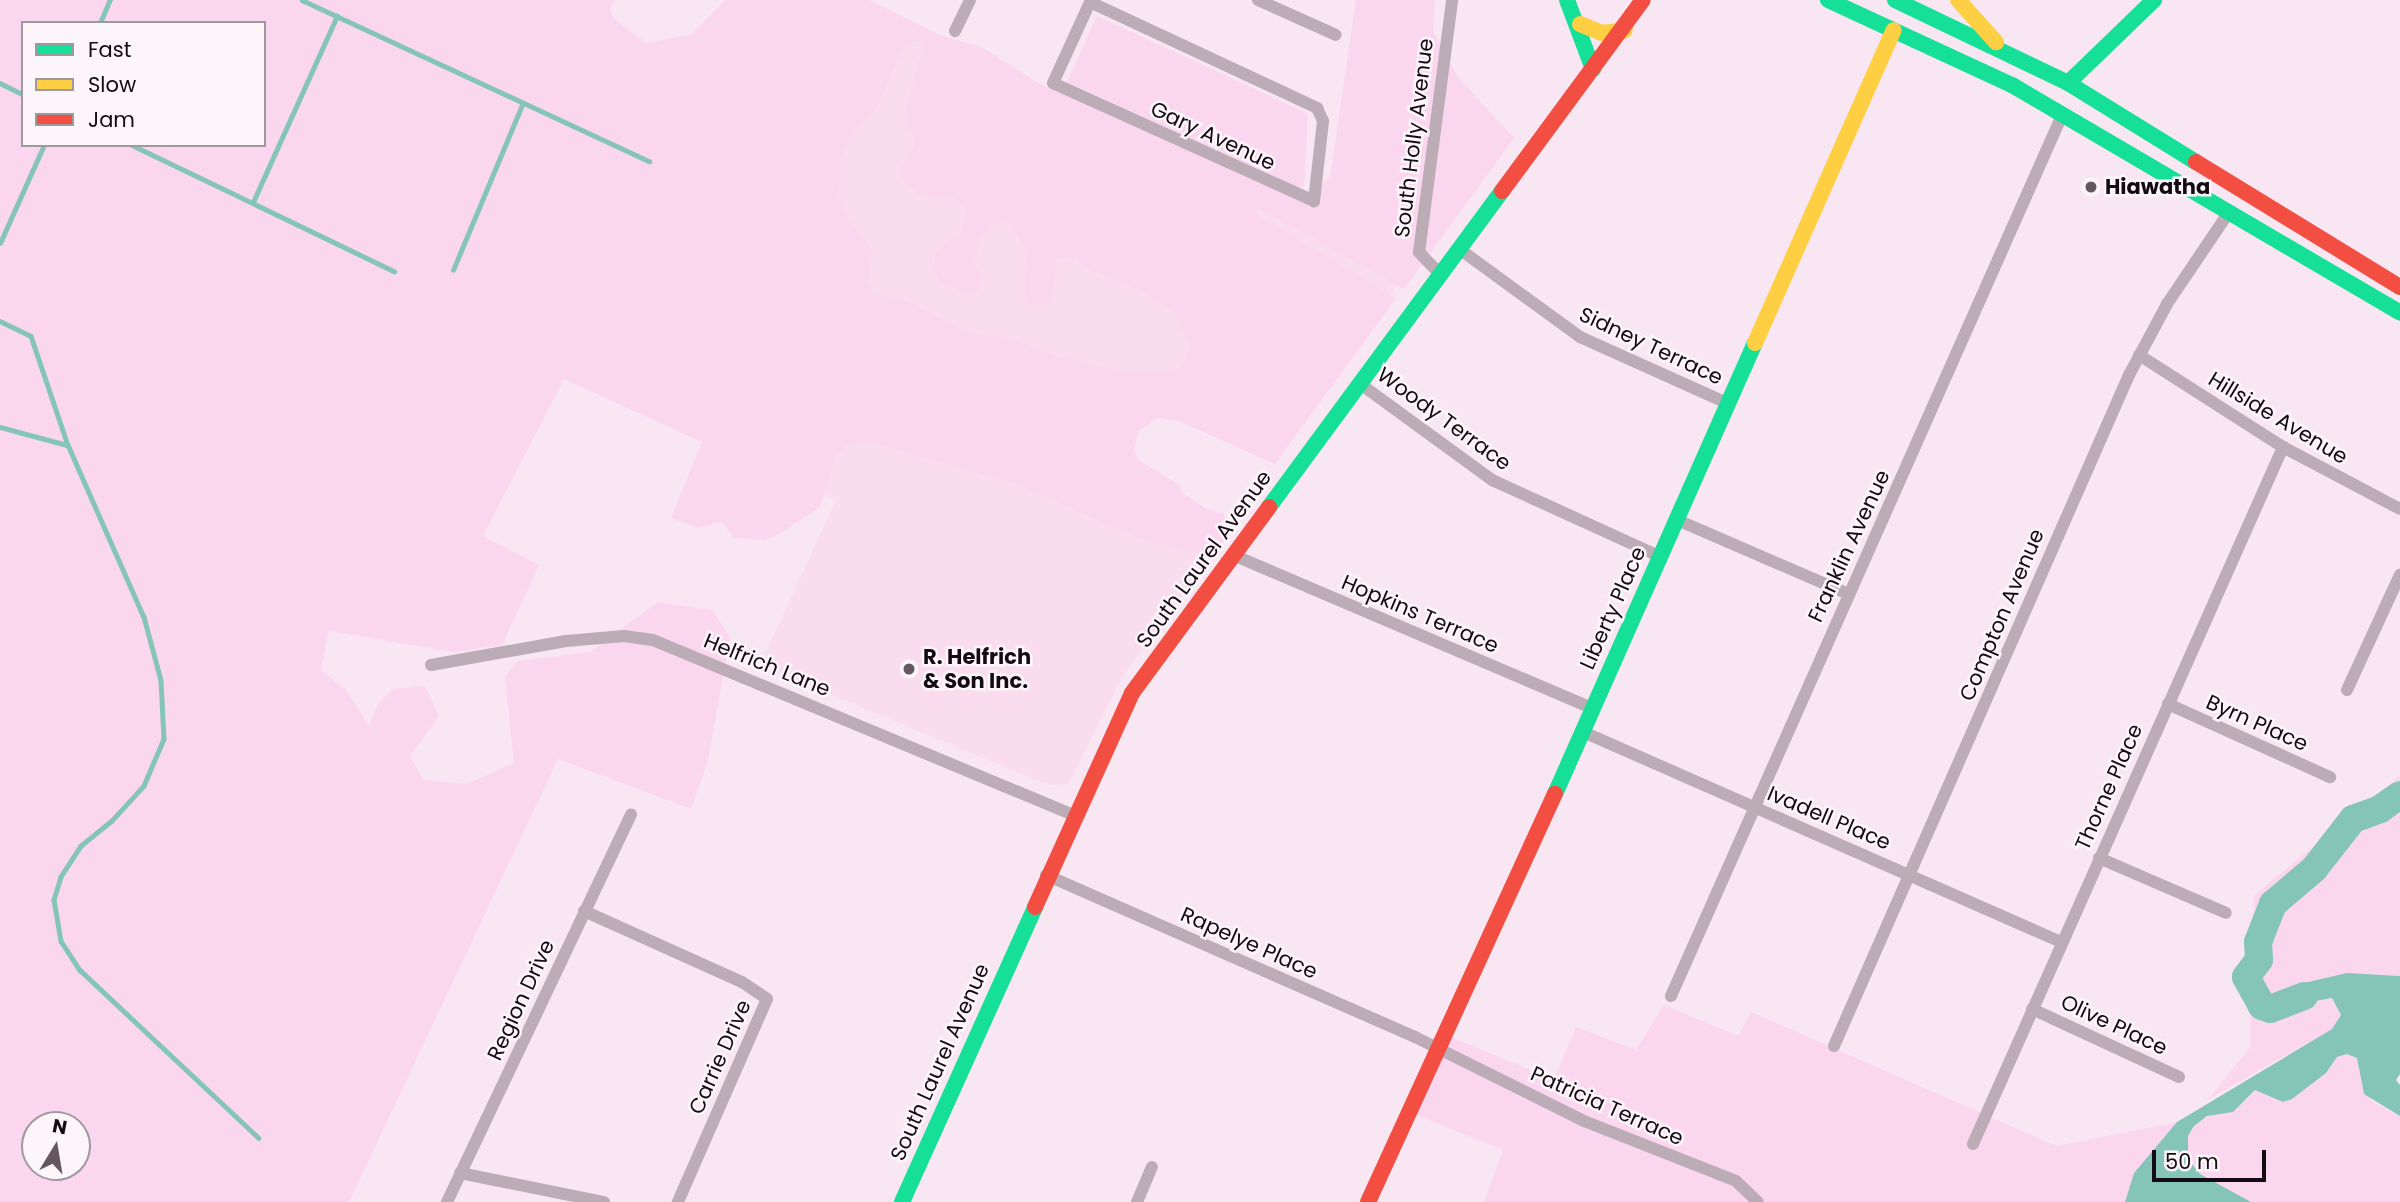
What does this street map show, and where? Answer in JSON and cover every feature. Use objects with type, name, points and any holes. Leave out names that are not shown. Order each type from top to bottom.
[{"type":"main road","points":[[1567,0],[1580,24],[1593,69]]},
{"type":"main road","name":"South Laurel Avenue","points":[[902,1202],[1046,875],[1132,693],[1439,273],[1625,30],[1643,0]]},
{"type":"main road","points":[[1828,0],[2063,113],[2400,313]]},
{"type":"main road","points":[[1895,0],[2003,49],[2068,83],[2400,287]]},
{"type":"main road","points":[[1958,0],[2003,49]]},
{"type":"main road","points":[[2068,83],[2154,0]]},
{"type":"main road","points":[[1580,24],[1602,33],[1625,30]]},
{"type":"main road","name":"Liberty Place","points":[[1368,1202],[1436,1048],[1501,915],[1894,30]]},
{"type":"street","points":[[955,31],[970,0]]},
{"type":"street","points":[[1258,0],[1336,35]]},
{"type":"street","name":"South Holly Avenue","points":[[1439,273],[1419,252],[1452,0]]},
{"type":"street","name":"Gary Avenue","points":[[1091,1],[1317,108],[1323,121],[1317,197],[1309,202],[1053,83],[1091,1]]},
{"type":"street","name":"Franklin Avenue","points":[[1671,996],[2063,113]]},
{"type":"street","name":"Compton Avenue","points":[[1834,1046],[2139,355],[2167,304],[2229,212]]},
{"type":"street","name":"Sidney Terrace","points":[[1458,248],[1580,337],[1727,403]]},
{"type":"street","name":"Hillside Avenue","points":[[2139,355],[2283,447],[2400,509]]},
{"type":"street","name":"Woody Terrace","points":[[1359,383],[1492,480],[1659,556]]},
{"type":"street","name":"Thorne Place","points":[[1973,1144],[2283,447]]},
{"type":"street","points":[[1675,519],[1848,594]]},
{"type":"street","name":"Hopkins Terrace","points":[[1233,555],[1591,708]]},
{"type":"street","points":[[2347,690],[2400,575]]},
{"type":"street","name":"Helfrich Lane","points":[[431,665],[566,641],[624,636],[653,640],[1074,815]]},
{"type":"street","name":"Byrn Place","points":[[2168,704],[2330,777]]},
{"type":"street","name":"Ivadell Place","points":[[1581,731],[2061,942]]},
{"type":"street","name":"Region Drive","points":[[447,1202],[631,815]]},
{"type":"street","points":[[2099,858],[2226,913]]},
{"type":"street","name":"Rapelye Place","points":[[1046,875],[1436,1048]]},
{"type":"street","name":"Carrie Drive","points":[[584,911],[742,982],[767,999],[678,1202]]},
{"type":"street","name":"Olive Place","points":[[2032,1009],[2179,1077]]},
{"type":"street","name":"Patricia Terrace","points":[[1436,1048],[1584,1121],[1735,1181],[1758,1202]]},
{"type":"street","points":[[1137,1202],[1152,1167]]},
{"type":"street","points":[[460,1173],[604,1202]]},
{"type":"shaded area","points":[[0,0],[616,0],[610,7],[613,18],[646,43],[692,34],[725,0],[869,0],[940,35],[983,48],[1040,84],[1305,195],[1330,178],[1356,0],[1435,0],[1433,31],[1458,77],[1514,138],[1404,289],[1259,208],[1254,213],[1396,298],[1275,464],[1179,421],[1158,418],[1138,431],[1134,452],[1140,461],[1178,484],[1183,493],[1208,510],[1224,513],[1228,533],[1214,556],[1140,539],[1018,484],[874,443],[848,444],[835,458],[820,507],[765,540],[734,538],[722,522],[698,528],[671,518],[702,442],[564,379],[483,536],[539,565],[502,645],[453,652],[328,631],[321,670],[346,690],[369,726],[378,704],[393,689],[425,686],[439,716],[410,756],[423,780],[467,784],[514,763],[505,677],[518,661],[590,652],[658,602],[712,610],[730,637],[708,761],[691,809],[558,759],[349,1202],[0,1202]],"holes":[[[915,41],[921,42],[921,52],[904,117],[916,142],[902,167],[902,181],[920,195],[956,198],[967,208],[963,231],[936,252],[933,268],[939,280],[968,294],[978,290],[981,279],[975,261],[979,240],[992,223],[1003,221],[1012,225],[1026,251],[1025,296],[1030,305],[1051,302],[1057,259],[1075,256],[1085,268],[1134,287],[1175,313],[1189,346],[1187,358],[1175,372],[1125,372],[1062,358],[1011,340],[967,333],[903,299],[875,297],[868,281],[873,251],[848,220],[839,196],[840,160],[851,133],[877,107],[903,47]]]},
{"type":"shaded area","points":[[1097,16],[1308,114],[1304,186],[1295,187],[1067,82]]},
{"type":"shaded area","points":[[899,27],[1409,269],[1275,455],[1150,394],[1101,500],[795,249]]},
{"type":"shaded area","name":"R. Helfrich & Son Inc.","points":[[855,393],[1210,557],[1124,674],[1068,784],[1048,785],[760,665],[836,500],[810,487]]},
{"type":"shaded area","points":[[2400,776],[2400,976],[2374,974],[2272,1008],[2332,998],[2341,1015],[2332,1029],[2207,1100],[2250,1048],[2254,895]]},
{"type":"shaded area","points":[[2347,973],[2400,976],[2400,1074],[2396,1080],[2400,1085],[2400,1116],[2364,1094],[2357,1058],[2347,1054],[2337,1057],[2326,1073],[2292,1099],[2283,1102],[2255,1090],[2233,1112],[2207,1116],[2194,1126],[2188,1136],[2188,1159],[2200,1174],[2251,1202],[2125,1202],[2134,1173],[2177,1122],[2332,1029],[2341,1015],[2332,998],[2270,1009],[2308,982]]},
{"type":"shaded area","points":[[1664,1005],[1738,1036],[1751,1012],[2056,1146],[2177,1122],[2134,1173],[2125,1202],[1484,1202],[1503,1150],[1412,1113],[1446,1035],[1554,1080],[1576,1027],[1636,1050]]},
{"type":"shaded area","points":[[2347,1054],[2357,1058],[2362,1085],[2374,1103],[2400,1116],[2400,1202],[2251,1202],[2200,1174],[2188,1158],[2188,1136],[2200,1120],[2242,1104],[2255,1090],[2283,1102],[2292,1099],[2326,1073],[2337,1057]]},
{"type":"waterway","points":[[101,21],[110,0]]},
{"type":"waterway","points":[[302,0],[649,161]]},
{"type":"waterway","points":[[253,202],[337,16]]},
{"type":"waterway","points":[[0,83],[21,93]]},
{"type":"waterway","points":[[453,270],[523,103]]},
{"type":"waterway","points":[[0,243],[43,147]]},
{"type":"waterway","points":[[136,147],[394,271]]},
{"type":"waterway","points":[[0,321],[31,336],[68,445],[144,617],[161,680],[164,739],[144,786],[112,821],[81,846],[61,877],[54,900],[61,941],[80,970],[259,1138]]},
{"type":"waterway","points":[[0,427],[67,445]]},
{"type":"waterway","points":[[2304,996],[2270,1009],[2262,1006],[2246,977],[2259,960],[2258,942],[2273,904],[2314,869],[2353,819],[2380,809],[2400,795]]},
{"type":"traffic: fast","points":[[1567,0],[1593,69]]},
{"type":"traffic: fast","points":[[1828,0],[2012,85],[2400,313]]},
{"type":"traffic: fast","points":[[1895,0],[2068,83],[2196,162]]},
{"type":"traffic: fast","points":[[2068,83],[2154,0]]},
{"type":"traffic: fast","points":[[1269,507],[1502,191]]},
{"type":"traffic: fast","points":[[1555,794],[1755,343]]},
{"type":"traffic: fast","points":[[902,1202],[1035,907]]},
{"type":"traffic: slow","points":[[1958,0],[1996,42]]},
{"type":"traffic: slow","points":[[1580,24],[1602,33],[1625,30]]},
{"type":"traffic: slow","points":[[1755,343],[1894,30]]},
{"type":"traffic: jam","points":[[1502,191],[1643,0]]},
{"type":"traffic: jam","points":[[2196,162],[2400,287]]},
{"type":"traffic: jam","points":[[1035,907],[1132,693],[1269,507]]},
{"type":"traffic: jam","points":[[1368,1202],[1555,794]]},
{"type":"place","name":"Hiawatha","points":[[2091,187]]},
{"type":"place","name":"R. Helfrich & Son Inc.","points":[[909,669]]}]
